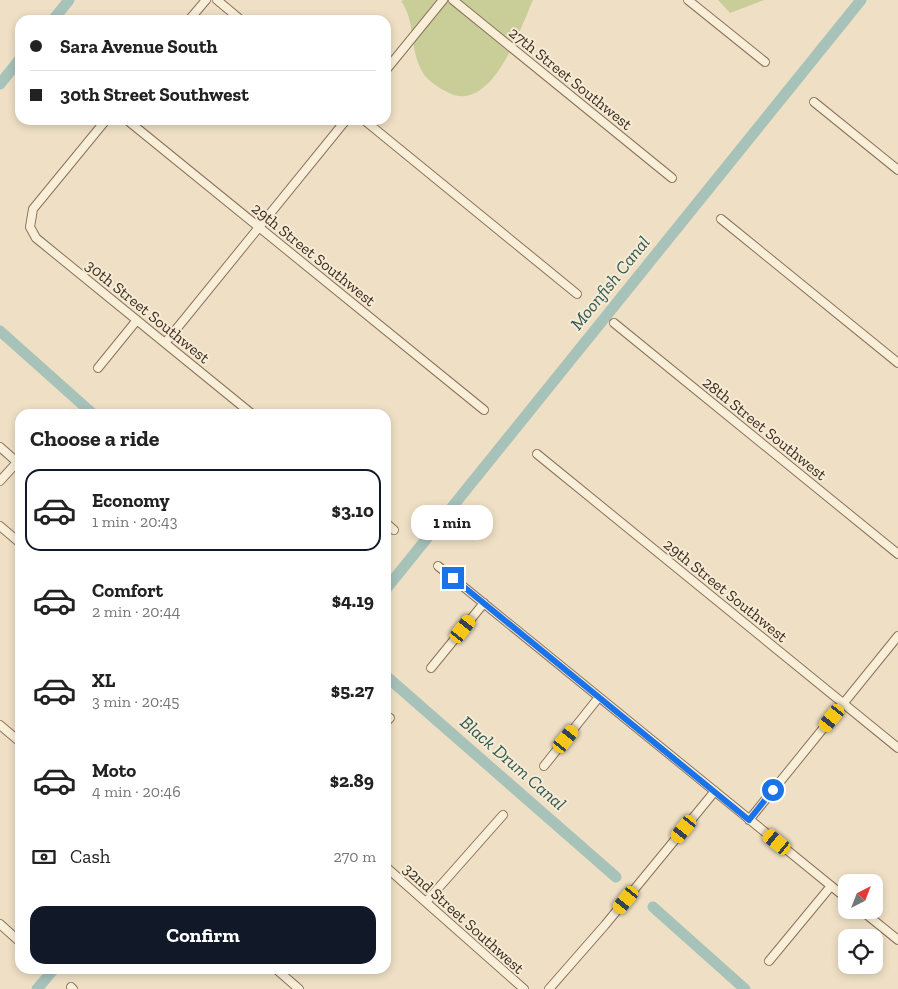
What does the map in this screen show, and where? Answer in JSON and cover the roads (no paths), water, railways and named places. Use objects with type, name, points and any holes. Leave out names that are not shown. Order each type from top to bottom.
[{"type":"street","points":[[193,15],[206,0]]},
{"type":"street","points":[[216,0],[235,15]]},
{"type":"street","points":[[391,64],[443,0]]},
{"type":"street","name":"27th Street Southwest","points":[[452,0],[672,178]]},
{"type":"street","points":[[688,0],[765,62]]},
{"type":"street","points":[[814,102],[898,170]]},
{"type":"street","name":"30th Street Southwest","points":[[102,125],[33,209],[30,227],[36,238],[246,409]]},
{"type":"street","name":"29th Street Southwest","points":[[133,125],[484,410]]},
{"type":"street","points":[[165,343],[342,125]]},
{"type":"street","points":[[370,125],[577,294]]},
{"type":"street","points":[[721,219],[898,363]]},
{"type":"street","points":[[98,368],[137,320]]},
{"type":"street","name":"28th Street Southwest","points":[[614,323],[898,554]]},
{"type":"street","points":[[0,448],[15,458]]},
{"type":"street","name":"29th Street Southwest","points":[[537,454],[898,748]]},
{"type":"street","points":[[0,481],[15,464]]},
{"type":"street","points":[[0,526],[15,539]]},
{"type":"street","points":[[438,566],[838,892]]},
{"type":"street","points":[[431,668],[484,603]]},
{"type":"street","points":[[749,820],[898,636]]},
{"type":"street","points":[[544,766],[599,697]]},
{"type":"street","points":[[0,725],[15,738]]},
{"type":"street","points":[[549,989],[605,926],[714,791]]},
{"type":"street","points":[[426,902],[503,816]]},
{"type":"street","name":"32nd Street Southwest","points":[[391,871],[524,989]]},
{"type":"street","points":[[769,961],[831,886]]},
{"type":"street","points":[[872,919],[898,940]]},
{"type":"street","points":[[0,924],[15,938]]},
{"type":"street","points":[[282,974],[299,989]]},
{"type":"waterway","points":[[57,15],[69,0]]},
{"type":"waterway","name":"Moonfish Canal","points":[[391,583],[861,0]]},
{"type":"waterway","points":[[0,84],[15,65]]},
{"type":"waterway","name":"Black Drum Canal","points":[[0,331],[87,409]]},
{"type":"waterway","name":"Black Drum Canal","points":[[391,680],[616,877]]},
{"type":"waterway","name":"Black Drum Canal","points":[[653,907],[745,989]]},
{"type":"waterway","name":"Moonfish Canal","points":[[37,989],[50,974]]}]
